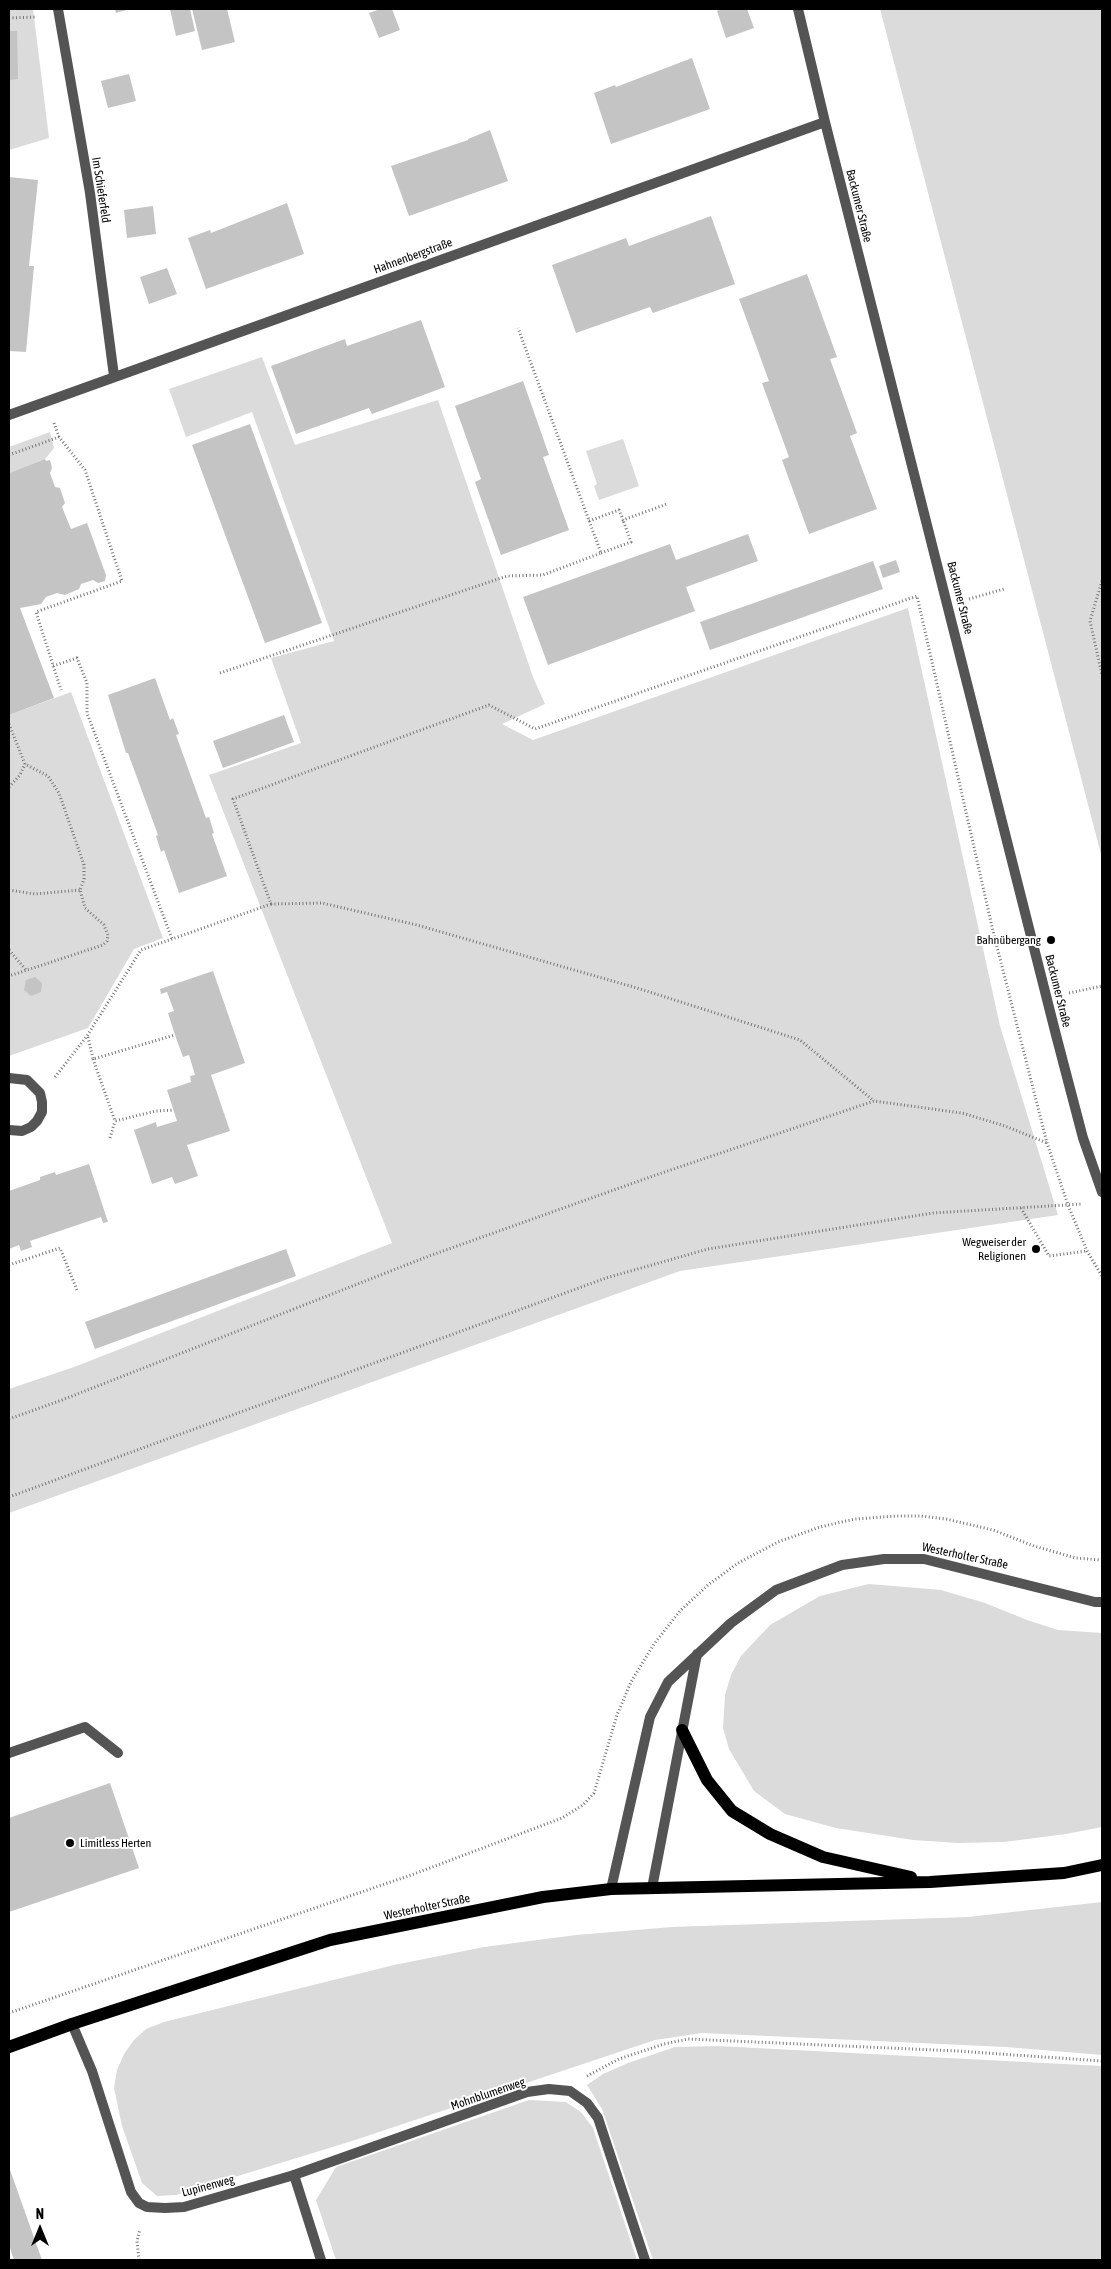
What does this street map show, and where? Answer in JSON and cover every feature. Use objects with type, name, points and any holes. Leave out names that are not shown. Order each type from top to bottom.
[{"type":"main road","points":[[682,1730],[707,1780],[732,1811],[770,1834],[823,1857],[930,1882]]},
{"type":"main road","points":[[611,1889],[930,1882],[1064,1873],[1102,1865]]},
{"type":"main road","name":"Westerholter Straße","points":[[9,2047],[72,2024],[330,1940],[543,1897],[611,1889]]},
{"type":"street","name":"Im Schieferfeld","points":[[58,9],[90,193],[114,376]]},
{"type":"street","name":"Backumer Straße","points":[[798,9],[1061,1054],[1083,1138],[1102,1192]]},
{"type":"street","name":"Hahnenbergstraße","points":[[9,415],[825,122]]},
{"type":"street","points":[[9,1078],[27,1080],[35,1086],[41,1095],[42,1112],[38,1121],[22,1131],[9,1130]]},
{"type":"street","name":"Westerholter Straße","points":[[611,1889],[650,1717],[668,1682],[731,1623],[776,1590],[842,1565],[884,1560],[924,1559],[1095,1602],[1102,1602]]},
{"type":"street","points":[[652,1888],[697,1654]]},
{"type":"street","points":[[9,1753],[85,1727],[118,1753]]},
{"type":"street","points":[[72,2024],[92,2071],[131,2192],[139,2202],[147,2206]]},
{"type":"street","name":"Mohnblumenweg","points":[[294,2175],[527,2092],[549,2089],[570,2091]]},
{"type":"street","points":[[570,2091],[587,2103],[598,2118],[645,2260]]},
{"type":"street","points":[[294,2175],[321,2260]]},
{"type":"street","name":"Lupinenweg","points":[[147,2206],[165,2208],[184,2206],[294,2175]]},
{"type":"path","points":[[518,328],[601,553]]},
{"type":"path","points":[[9,455],[59,437],[85,470],[122,581],[36,612],[61,690]]},
{"type":"path","points":[[623,520],[667,504]]},
{"type":"path","points":[[220,673],[507,576],[543,575],[631,542],[619,510],[589,521]]},
{"type":"path","points":[[1102,581],[1090,621],[1102,675]]},
{"type":"path","points":[[271,904],[233,799],[489,705],[535,729],[917,596],[993,931],[1047,1143],[1068,1205],[1087,1251],[1102,1276]]},
{"type":"path","points":[[53,666],[77,658],[88,684],[87,713],[172,939]]},
{"type":"path","points":[[9,724],[25,764],[48,776],[59,793],[84,865],[84,878],[80,890],[85,908],[104,925],[108,935],[108,941],[103,945],[9,976]]},
{"type":"path","points":[[9,787],[20,775],[25,764]]},
{"type":"path","points":[[9,890],[35,894],[80,890]]},
{"type":"path","points":[[41,1095],[88,1036],[141,950],[271,904],[322,903],[417,925],[637,988],[800,1040],[874,1101]]},
{"type":"path","points":[[9,950],[26,970]]},
{"type":"path","points":[[1069,993],[1102,986]]},
{"type":"path","points":[[93,1059],[175,1035]]},
{"type":"path","points":[[88,1036],[93,1059],[115,1121],[110,1138]]},
{"type":"path","points":[[9,1419],[429,1256],[652,1176],[874,1101],[962,1113],[1005,1126],[1047,1143]]},
{"type":"path","points":[[115,1121],[156,1111],[174,1110]]},
{"type":"path","points":[[9,1497],[606,1278],[690,1254],[776,1237],[933,1213],[1068,1205]]},
{"type":"path","points":[[1021,1208],[1049,1256],[1087,1251]]},
{"type":"path","points":[[9,1265],[60,1248],[78,1290]]},
{"type":"path","points":[[9,2014],[414,1874],[562,1818],[582,1805],[594,1793],[617,1715],[631,1682],[654,1644],[680,1611],[708,1585],[738,1563],[778,1542],[820,1527],[855,1519],[921,1516],[946,1519],[993,1530],[1034,1546],[1076,1558],[1102,1560]]},
{"type":"path","points":[[570,2091],[580,2080],[619,2059],[664,2044],[688,2039],[957,2051],[1102,2061]]},
{"type":"path","points":[[139,2260],[137,2241],[147,2206]]},
{"type":"shaded area","points":[[9,9],[33,9],[49,138],[9,150]]},
{"type":"shaded area","points":[[880,9],[1102,9],[1102,858]]},
{"type":"shaded area","points":[[262,357],[295,445],[438,400],[533,677],[545,704],[502,724],[533,740],[908,608],[1000,1026],[1058,1215],[680,1271],[9,1513],[9,1389],[74,1367],[392,1243],[209,775],[301,743],[271,658],[334,641],[252,412],[186,437],[169,389]]},
{"type":"shaded area","points":[[50,432],[54,448],[45,459],[9,473],[9,447]]},
{"type":"shaded area","points":[[623,439],[639,486],[599,500],[594,486],[597,484],[586,451]]},
{"type":"shaded area","points":[[71,692],[163,938],[134,949],[88,1028],[9,1056],[9,715]]},
{"type":"shaded area","points":[[869,1584],[941,1590],[985,1603],[1058,1630],[1102,1633],[1102,1827],[1004,1842],[958,1843],[913,1840],[836,1828],[785,1814],[754,1791],[729,1749],[723,1728],[725,1695],[731,1675],[741,1656],[770,1625],[820,1596]]},
{"type":"shaded area","points":[[1102,1902],[1102,2055],[1006,2047],[702,2033],[655,2040],[352,2141],[176,2195],[157,2196],[142,2183],[122,2126],[114,2088],[117,2070],[124,2054],[134,2040],[146,2029],[164,2022],[394,1965],[484,1947],[576,1935],[672,1927],[968,1917]]},
{"type":"shaded area","points":[[718,2046],[1102,2066],[1102,2260],[653,2260],[602,2109],[587,2085],[603,2074],[628,2063],[675,2047]]},
{"type":"shaded area","points":[[529,2100],[566,2102],[581,2112],[593,2128],[637,2260],[336,2260],[316,2200],[336,2167]]},
{"type":"building","points":[[115,9],[130,9],[116,13]]},
{"type":"building","points":[[170,9],[190,9],[195,31],[176,36]]},
{"type":"building","points":[[192,9],[227,9],[235,42],[202,50]]},
{"type":"building","points":[[380,9],[392,9],[400,30],[379,38],[369,13]]},
{"type":"building","points":[[722,9],[747,9],[754,28],[726,38],[717,11]]},
{"type":"building","points":[[9,31],[17,31],[18,79],[9,80]]},
{"type":"building","points":[[692,58],[710,109],[611,144],[594,93],[615,85],[616,87]]},
{"type":"building","points":[[129,74],[136,101],[108,108],[101,81]]},
{"type":"building","points":[[490,130],[508,181],[409,216],[391,166],[468,140]]},
{"type":"building","points":[[9,177],[38,180],[29,266],[34,266],[26,352],[9,351]]},
{"type":"building","points":[[287,203],[304,254],[206,289],[188,238],[210,230],[211,233]]},
{"type":"building","points":[[153,206],[156,234],[127,238],[124,210]]},
{"type":"building","points":[[711,216],[735,284],[653,313],[650,307],[576,333],[552,265],[626,238],[629,246]]},
{"type":"building","points":[[167,268],[177,294],[149,304],[140,277]]},
{"type":"building","points":[[807,274],[837,357],[830,359],[857,433],[850,436],[877,509],[809,534],[782,460],[789,457],[762,383],[769,381],[739,299]]},
{"type":"building","points":[[421,320],[445,387],[372,414],[369,408],[296,434],[271,366],[345,339],[347,346]]},
{"type":"building","points":[[523,381],[549,455],[543,457],[569,530],[501,555],[475,482],[481,479],[455,406]]},
{"type":"building","points":[[250,424],[322,623],[265,643],[192,445]]},
{"type":"building","points":[[45,459],[46,461],[50,460],[52,468],[50,473],[55,487],[60,488],[65,503],[62,507],[71,529],[87,523],[106,575],[105,581],[98,583],[93,580],[81,584],[79,589],[65,595],[57,593],[46,597],[41,604],[20,608],[54,698],[9,715],[9,473]]},
{"type":"building","points":[[748,534],[758,561],[686,587],[695,611],[548,665],[523,597],[670,544],[676,560]]},
{"type":"building","points":[[896,560],[900,572],[883,578],[879,566]]},
{"type":"building","points":[[873,561],[883,589],[710,650],[700,622]]},
{"type":"building","points":[[155,678],[170,720],[173,718],[179,734],[176,735],[206,818],[209,817],[214,833],[212,834],[227,876],[179,893],[164,850],[161,852],[156,836],[158,835],[128,753],[126,753],[108,695]]},
{"type":"building","points":[[284,715],[294,742],[223,768],[213,741]]},
{"type":"building","points":[[213,971],[245,1063],[211,1075],[230,1131],[187,1145],[198,1176],[175,1184],[172,1177],[152,1184],[134,1130],[156,1122],[157,1127],[177,1121],[167,1090],[191,1082],[190,1076],[195,1075],[189,1055],[183,1057],[175,1035],[168,1013],[174,1011],[167,992],[161,994],[160,989]]},
{"type":"building","points":[[35,977],[42,983],[41,992],[31,996],[24,990],[26,980]]},
{"type":"building","points":[[89,1164],[108,1222],[103,1223],[101,1217],[30,1241],[32,1247],[21,1251],[19,1245],[9,1249],[9,1191],[40,1180],[40,1177],[55,1172],[56,1175]]},
{"type":"building","points":[[286,1249],[296,1276],[95,1349],[85,1322]]},
{"type":"building","name":"Limitless Herten","points":[[110,1783],[139,1868],[9,1912],[9,1818]]},
{"type":"building","points":[[9,2167],[42,2260],[14,2260],[9,2245]]},
{"type":"place","name":"Bahnübergang","points":[[1051,940]]},
{"type":"place","name":"Wegweiser der Religionen","points":[[1036,1249]]},
{"type":"place","name":"Limitless Herten","points":[[70,1843]]}]
